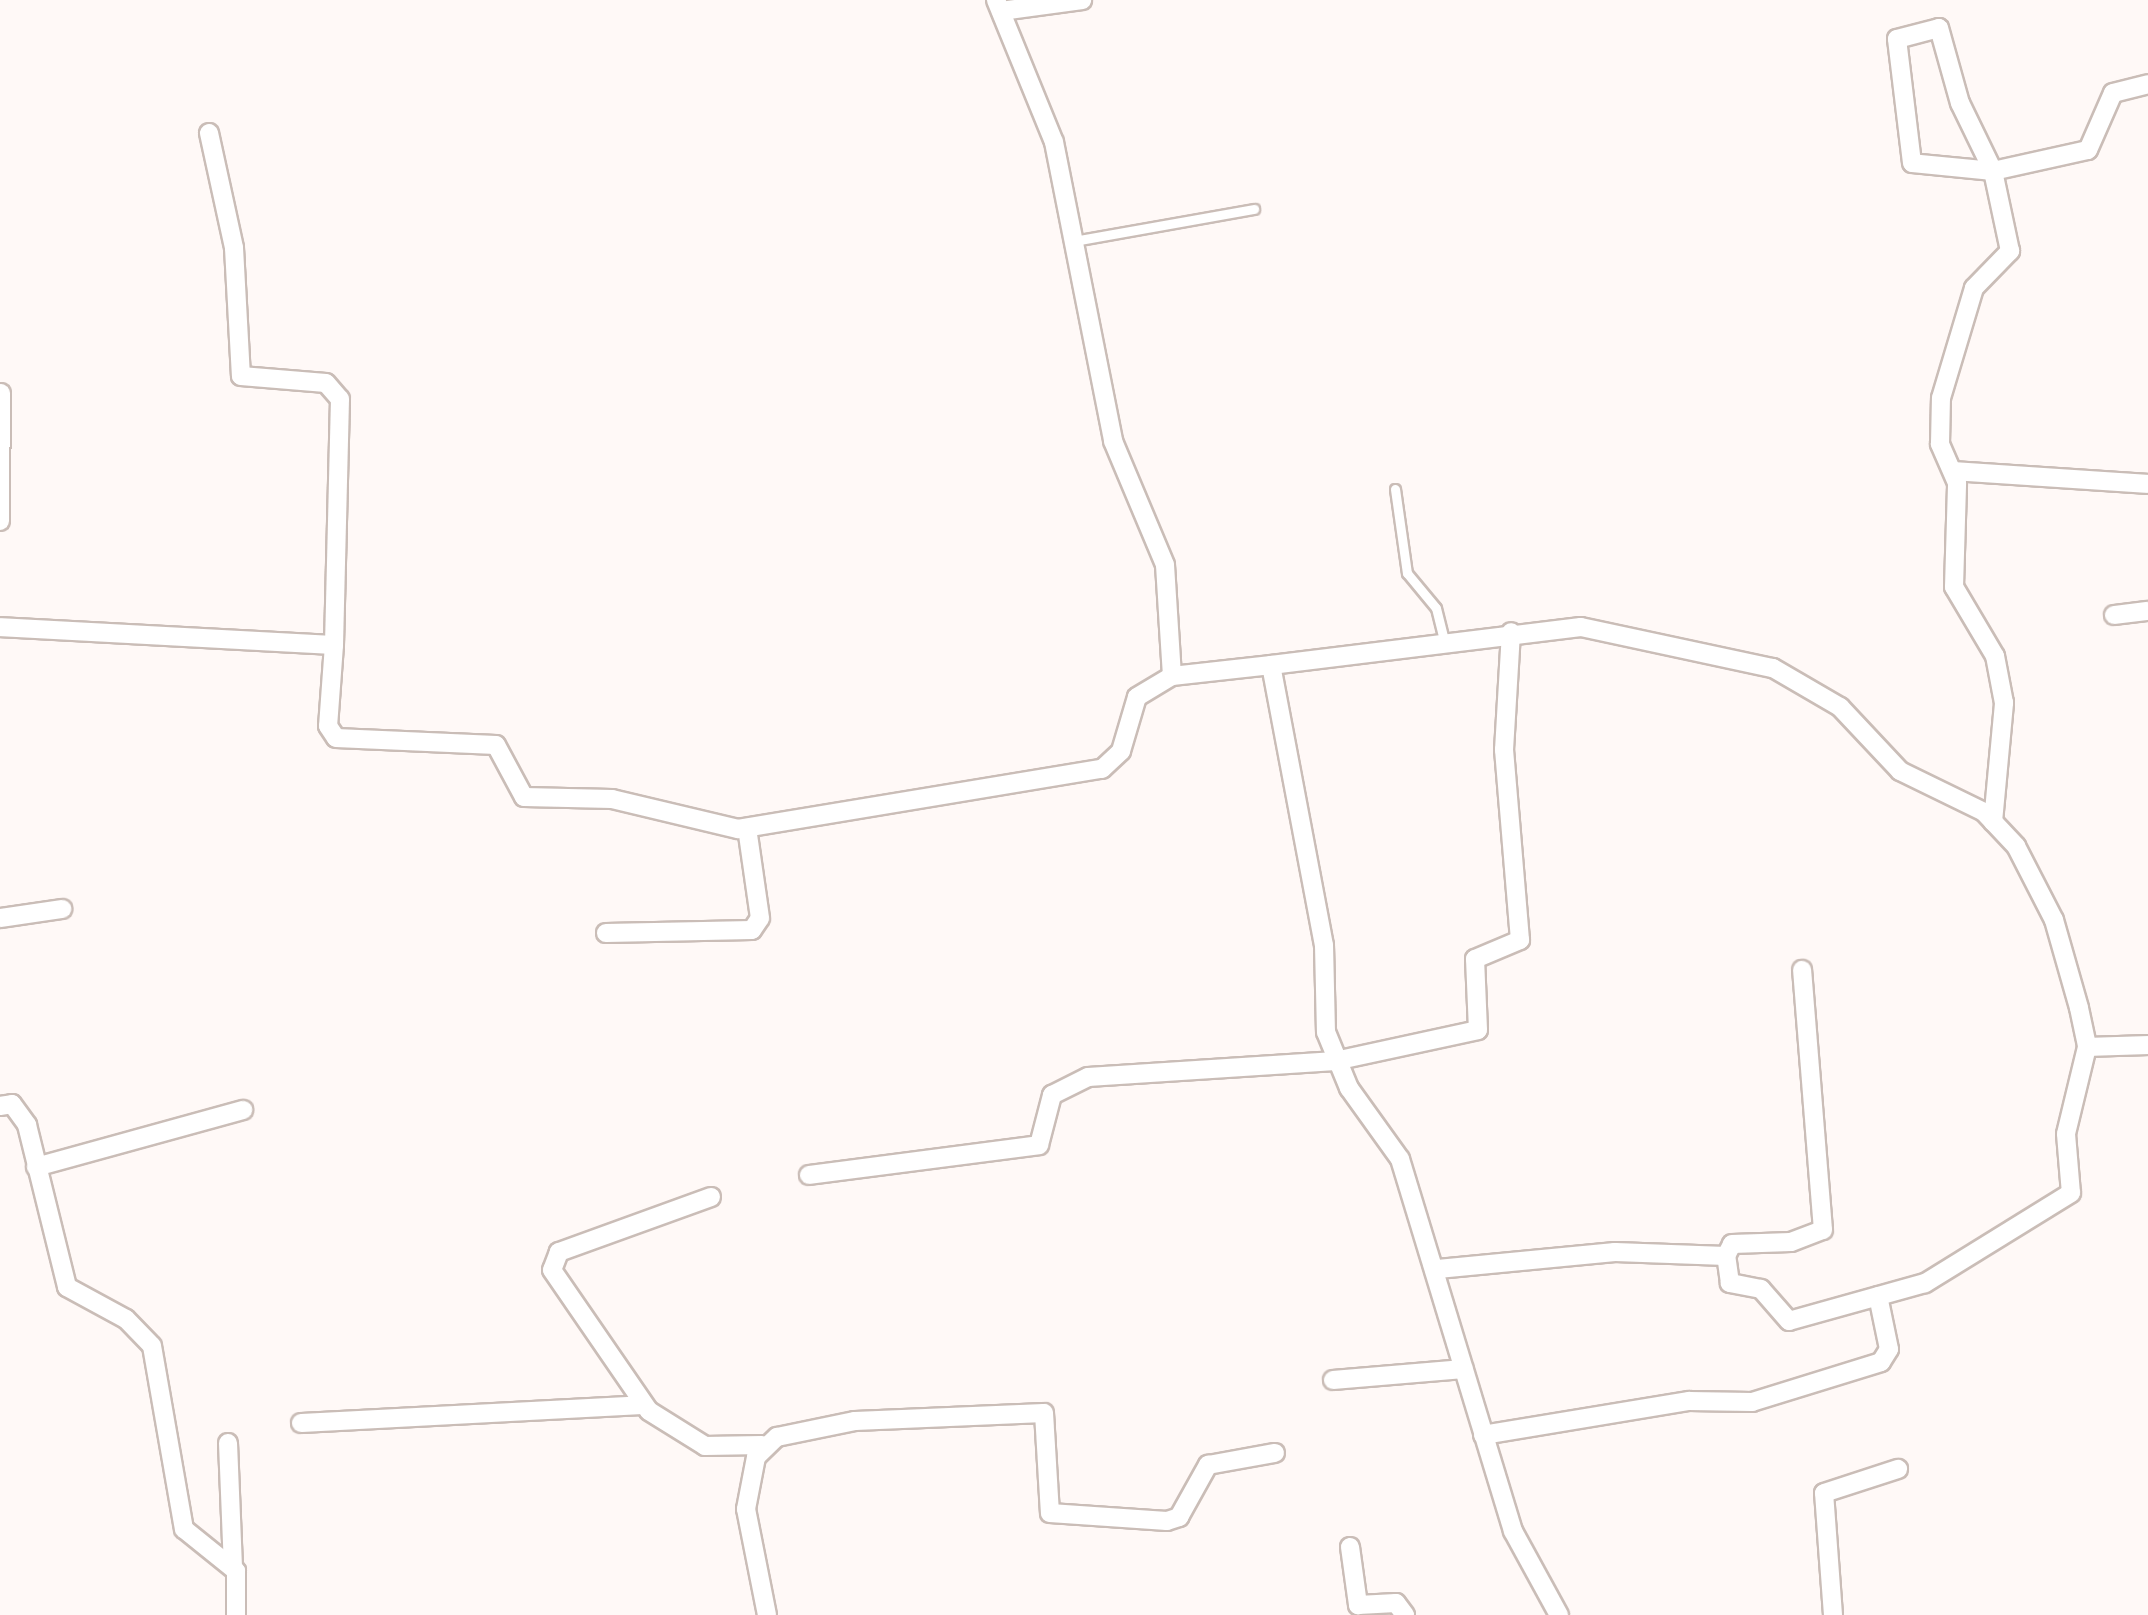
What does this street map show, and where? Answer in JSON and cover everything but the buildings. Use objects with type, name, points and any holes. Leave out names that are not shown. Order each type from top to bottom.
[{"type":"street","points":[[1082,0],[999,5],[1054,142],[1112,441],[1165,565],[1172,676]]},
{"type":"street","points":[[1993,822],[2004,703],[1995,656],[1954,588],[1954,471],[1939,420],[1950,362],[1974,288],[2010,251],[1993,171],[1939,28],[1901,34],[1912,164],[1993,171],[2088,150],[2113,93],[2148,84]]},
{"type":"street","points":[[208,133],[234,248],[241,376],[326,383],[340,399],[334,645],[328,726],[336,738],[496,745],[524,797],[612,799],[747,828],[1102,770],[1121,751],[1138,698],[1172,676],[1511,632],[1602,628],[1745,656],[1840,708],[1900,771],[1993,822],[2054,920],[2087,1048],[2066,1134],[2068,1198],[1960,1266],[1878,1296],[1782,1319],[1760,1289],[1730,1283],[1726,1256],[1732,1244],[1791,1242],[1823,1230],[1802,970]]},
{"type":"street","points":[[0,521],[1,394]]},
{"type":"street","points":[[1954,471],[2148,484]]},
{"type":"street","points":[[2114,615],[2148,611]]},
{"type":"street","points":[[0,627],[334,645]]},
{"type":"street","points":[[809,1175],[1039,1145],[1052,1095],[1088,1077],[1335,1061],[1478,1030],[1475,959],[1520,940],[1504,750],[1511,632]]},
{"type":"street","points":[[1271,665],[1317,902],[1321,1008],[1335,1061],[1400,1159],[1438,1269],[1483,1435],[1530,1576],[1559,1615]]},
{"type":"street","points":[[606,933],[752,930],[760,918],[747,828]]},
{"type":"street","points":[[0,918],[62,909]]},
{"type":"street","points":[[2087,1048],[2148,1044]]},
{"type":"street","points":[[0,1106],[20,1112],[66,1287],[126,1319],[152,1346],[187,1536],[234,1567]]},
{"type":"street","points":[[36,1168],[243,1110]]},
{"type":"street","points":[[711,1197],[552,1261],[643,1405],[706,1446],[762,1446],[855,1421],[1044,1413],[1050,1513],[1167,1521],[1179,1518],[1208,1465],[1275,1453]]},
{"type":"street","points":[[1438,1269],[1615,1252],[1726,1256]]},
{"type":"street","points":[[1483,1435],[1689,1401],[1717,1408],[1763,1400],[1882,1362],[1889,1349],[1878,1296]]},
{"type":"street","points":[[1333,1380],[1464,1369]]},
{"type":"street","points":[[301,1423],[643,1405]]},
{"type":"street","points":[[228,1443],[236,1615]]},
{"type":"street","points":[[762,1446],[747,1538],[768,1615]]},
{"type":"street","points":[[1833,1615],[1824,1493],[1898,1469]]},
{"type":"street","points":[[1350,1547],[1358,1604],[1396,1603],[1405,1615]]},
{"type":"lane","points":[[1074,241],[1254,209]]},
{"type":"lane","points":[[1395,490],[1406,573],[1436,608],[1444,640]]}]
